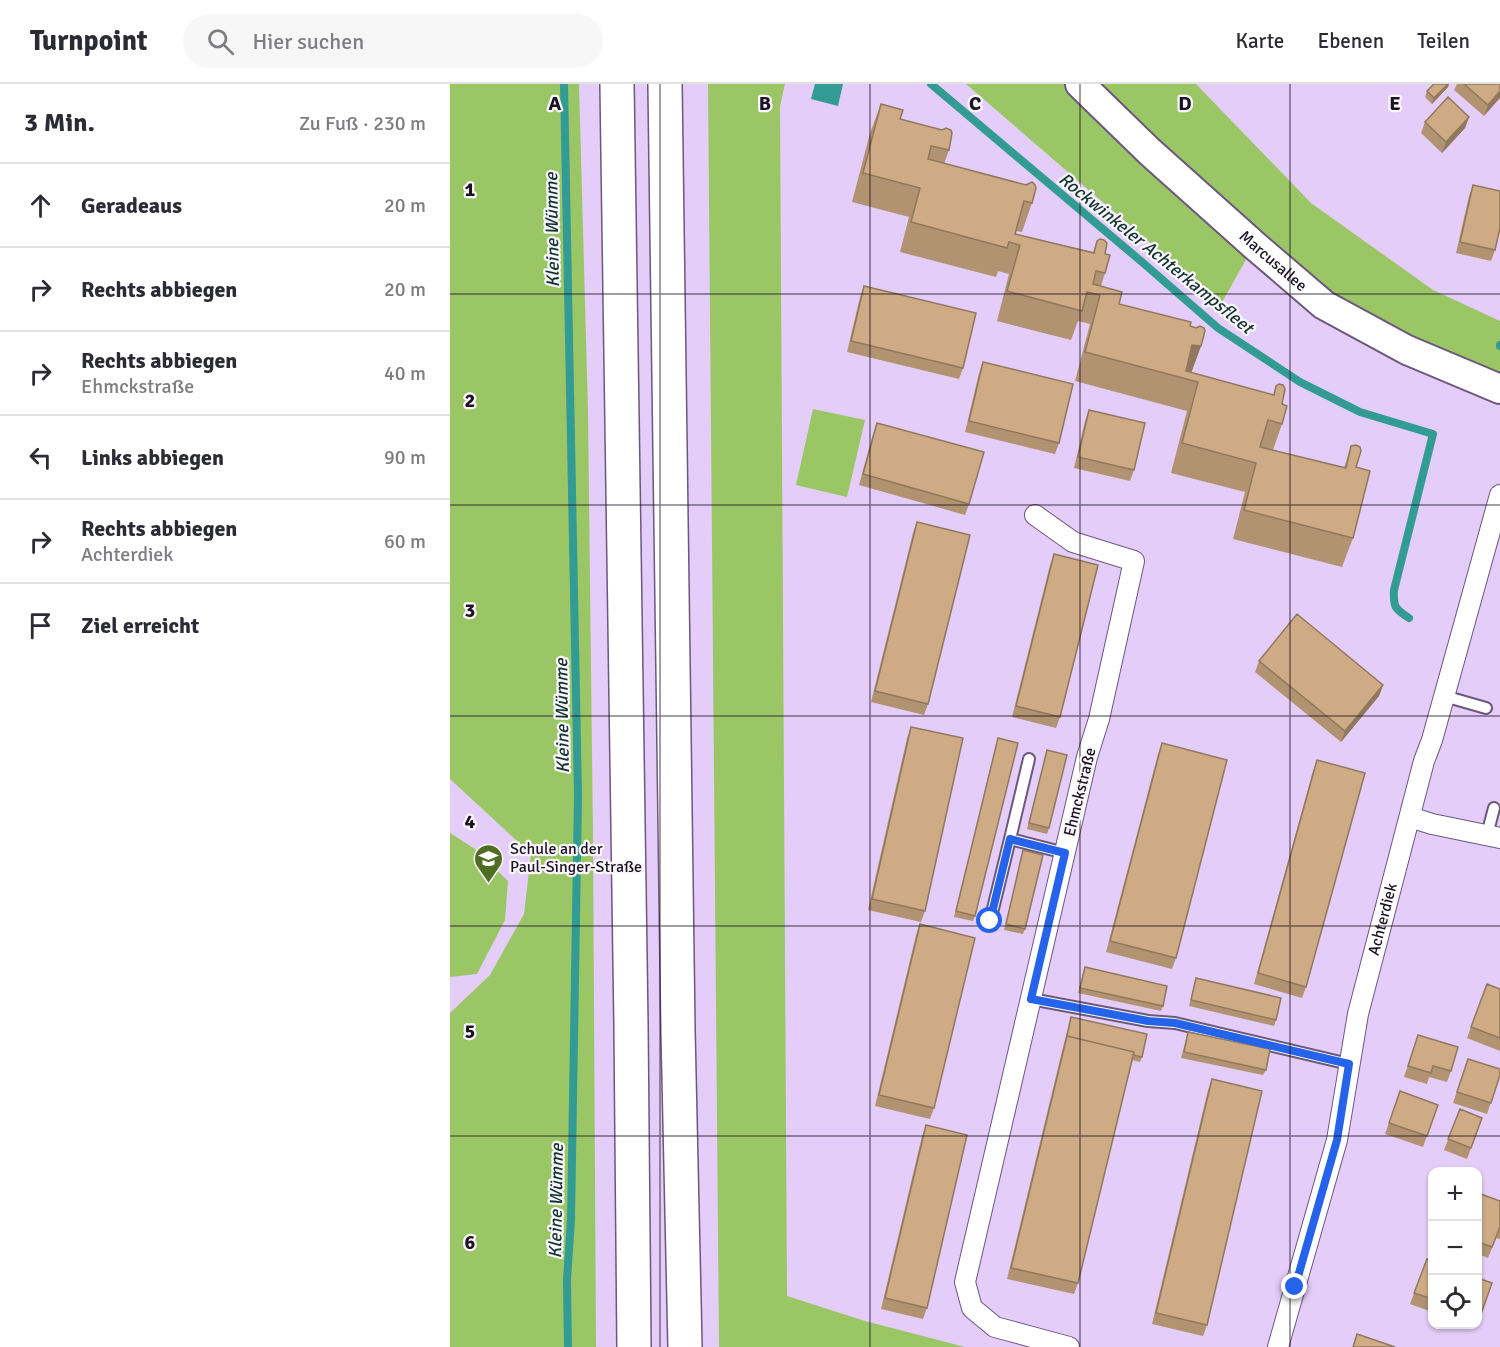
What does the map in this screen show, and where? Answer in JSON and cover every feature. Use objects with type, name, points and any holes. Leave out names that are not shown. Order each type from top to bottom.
[{"type":"highway","points":[[617,84],[634,1347]]},
{"type":"highway","points":[[665,84],[678,1042],[686,1347]]},
{"type":"street","name":"Marcusallee","points":[[1080,84],[1210,207],[1324,305],[1407,350],[1500,389]]},
{"type":"street","name":"Achterdiek","points":[[1278,1347],[1337,1140],[1358,1014],[1424,761],[1432,740],[1500,495]]},
{"type":"street","name":"Ehmckstraße","points":[[1035,515],[1073,542],[1134,561],[1099,718],[1087,758],[964,1282],[972,1308],[995,1327],[1069,1347]]},
{"type":"street","points":[[1410,817],[1432,824],[1494,836]]},
{"type":"lane","points":[[1444,696],[1486,708]]},
{"type":"lane","points":[[990,921],[1029,759]]},
{"type":"lane","points":[[1494,808],[1494,836]]},
{"type":"lane","points":[[1010,839],[1065,853]]},
{"type":"lane","points":[[1031,999],[1148,1021],[1175,1023],[1349,1064]]},
{"type":"green space","points":[[450,84],[579,84],[588,412],[596,1347],[450,1347],[450,1013],[490,975],[524,914],[531,854],[450,779]]},
{"type":"green space","points":[[708,84],[785,84],[780,106],[787,1296],[865,1321],[965,1347],[719,1347]]},
{"type":"green space","points":[[966,84],[1196,84],[1311,203],[1433,290],[1500,321],[1500,385],[1248,256],[1221,304]]},
{"type":"green space","points":[[813,409],[865,420],[847,497],[796,485]]},
{"type":"green space","points":[[450,833],[475,849],[508,881],[505,920],[477,974],[450,977]]},
{"type":"shaded area","points":[[815,84],[843,84],[838,106],[811,99]]},
{"type":"building","points":[[1434,84],[1448,84],[1434,98],[1427,91]]},
{"type":"building","points":[[1464,84],[1500,84],[1500,91],[1488,105]]},
{"type":"building","points":[[1448,97],[1469,117],[1446,142],[1425,122]]},
{"type":"building","points":[[881,104],[903,110],[900,119],[942,130],[946,128],[951,130],[949,150],[931,146],[928,159],[1026,185],[1032,182],[1036,188],[1032,203],[1024,201],[1015,234],[1094,253],[1097,241],[1104,240],[1107,243],[1105,254],[1110,255],[1105,273],[1096,271],[1093,284],[1122,292],[1119,304],[1191,322],[1190,326],[1204,328],[1201,346],[1192,345],[1186,371],[1274,395],[1276,386],[1283,385],[1285,389],[1282,404],[1287,406],[1282,424],[1268,420],[1260,447],[1346,468],[1351,446],[1360,447],[1356,467],[1370,471],[1353,538],[1244,510],[1256,463],[1182,443],[1198,382],[1085,352],[1100,295],[1087,292],[1082,311],[1007,291],[1020,245],[1009,242],[1007,248],[911,222],[920,188],[863,173]]},
{"type":"building","points":[[1473,185],[1500,191],[1500,228],[1495,250],[1460,242]]},
{"type":"building","points":[[864,286],[976,313],[963,368],[851,341]]},
{"type":"building","points":[[983,362],[1073,384],[1059,443],[969,421]]},
{"type":"building","points":[[1089,410],[1145,423],[1134,470],[1078,457]]},
{"type":"building","points":[[877,423],[984,452],[969,504],[863,474]]},
{"type":"building","points":[[917,522],[970,535],[928,704],[875,691]]},
{"type":"building","points":[[1054,554],[1098,565],[1060,717],[1016,706]]},
{"type":"building","points":[[1297,614],[1383,685],[1345,731],[1259,661]]},
{"type":"building","points":[[911,727],[963,738],[925,911],[872,899]]},
{"type":"building","points":[[998,738],[1018,743],[975,916],[956,911]]},
{"type":"building","points":[[1162,743],[1227,760],[1176,958],[1110,941]]},
{"type":"building","points":[[1047,750],[1067,755],[1049,828],[1029,823]]},
{"type":"building","points":[[1317,760],[1365,773],[1306,987],[1258,973]]},
{"type":"building","points":[[1023,850],[1043,855],[1025,929],[1006,924]]},
{"type":"building","points":[[920,924],[975,938],[934,1108],[879,1095]]},
{"type":"building","points":[[1085,967],[1167,986],[1163,1006],[1080,988]]},
{"type":"building","points":[[1196,978],[1281,998],[1276,1020],[1191,1000]]},
{"type":"building","points":[[1487,984],[1500,989],[1500,1038],[1471,1027]]},
{"type":"building","points":[[1071,1017],[1147,1034],[1142,1057],[1133,1055],[1134,1052],[1067,1036]]},
{"type":"building","points":[[1188,1032],[1270,1049],[1266,1070],[1184,1052]]},
{"type":"building","points":[[1418,1035],[1458,1047],[1451,1071],[1433,1066],[1431,1073],[1408,1066]]},
{"type":"building","points":[[1067,1036],[1134,1052],[1078,1283],[1011,1268]]},
{"type":"building","points":[[1468,1059],[1500,1069],[1491,1103],[1457,1092]]},
{"type":"building","points":[[1212,1079],[1262,1091],[1207,1325],[1156,1313]]},
{"type":"building","points":[[1400,1091],[1438,1105],[1427,1136],[1389,1123]]},
{"type":"building","points":[[1460,1109],[1482,1118],[1471,1148],[1448,1139]]},
{"type":"building","points":[[926,1125],[967,1135],[927,1308],[885,1298]]},
{"type":"building","points":[[1482,1194],[1500,1201],[1500,1227],[1492,1247],[1482,1243]]},
{"type":"building","points":[[1427,1259],[1428,1298],[1414,1293]]},
{"type":"building","points":[[1482,1279],[1492,1283],[1482,1311]]},
{"type":"building","points":[[1357,1334],[1395,1347],[1353,1347]]},
{"type":"waterway","name":"Kleine Wümme","points":[[564,84],[578,796],[571,1219],[567,1280],[568,1347]]},
{"type":"waterway","name":"Rockwinkeler Achterkampsfleet","points":[[931,84],[1218,328],[1300,382],[1360,412],[1433,434],[1394,590],[1396,607],[1409,618]]},
{"type":"place","name":"Schule an der Paul-Singer-Straße","points":[[489,884]]},
{"type":"route","points":[[990,921],[1010,839],[1065,853],[1031,999],[1148,1021],[1175,1023],[1349,1064],[1337,1140],[1295,1287]]}]
